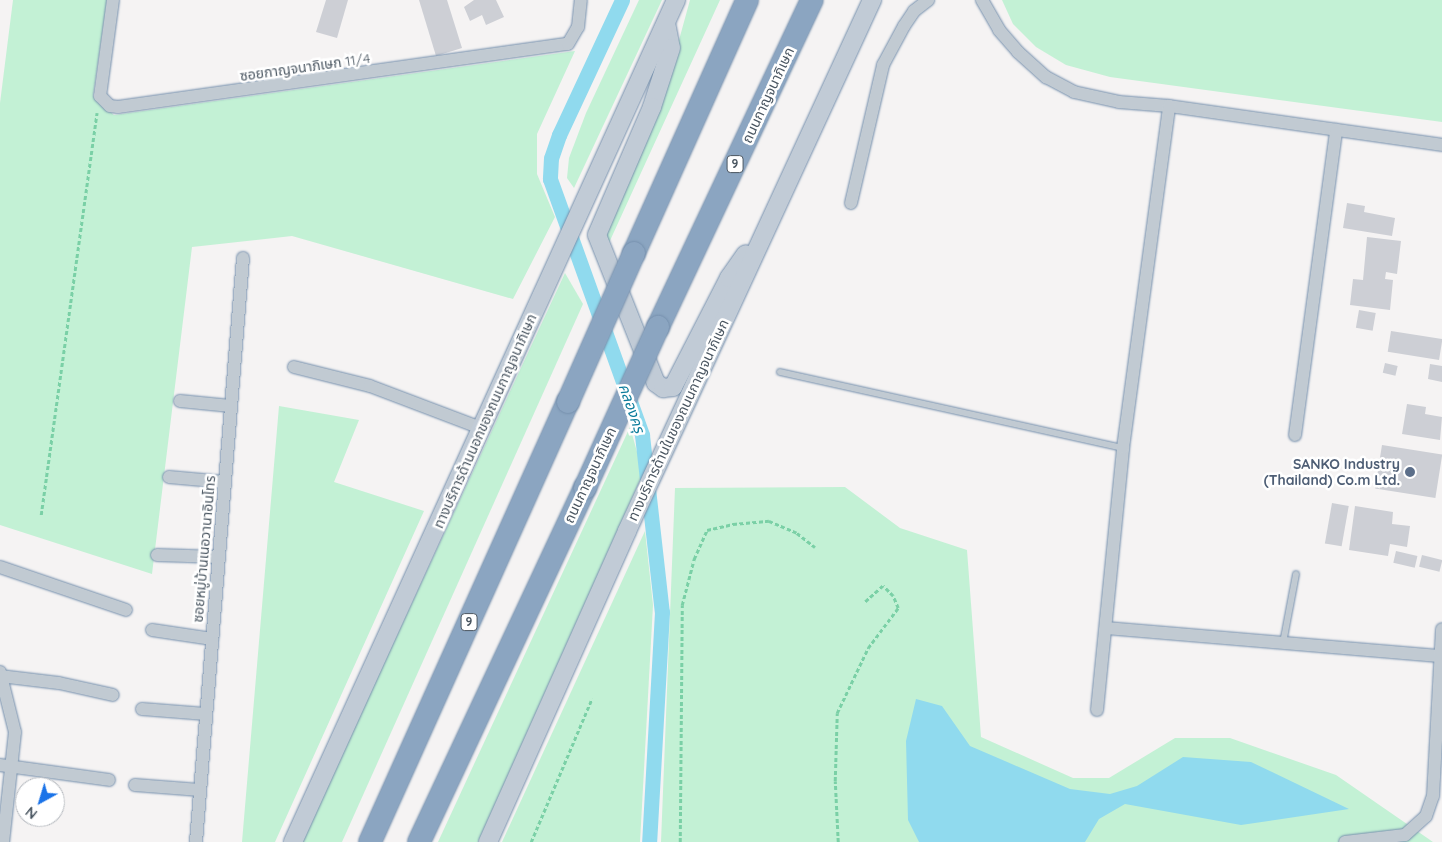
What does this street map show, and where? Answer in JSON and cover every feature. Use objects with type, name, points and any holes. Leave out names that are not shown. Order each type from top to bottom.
[{"type":"highway","name":"9","points":[[370,842],[748,0]]},
{"type":"highway","name":"ถนนกาญจนาภิเษก","points":[[419,842],[812,0]]},
{"type":"main road","name":"ทางบริการด้านนอกของถนนกาญจนาภิเษก","points":[[293,842],[676,0]]},
{"type":"main road","name":"ทางบริการด้านในของถนนกาญจนาภิเษก","points":[[488,842],[627,531],[872,0]]},
{"type":"main road","points":[[666,23],[671,48],[652,107],[597,235],[656,383],[663,388],[673,388],[729,278],[776,210]]},
{"type":"street","points":[[105,101],[100,96],[113,0]]},
{"type":"street","name":"ซอยกาญจนาภิเษก 11/4","points":[[105,101],[118,107],[568,44],[578,27],[581,0]]},
{"type":"street","points":[[851,203],[883,65],[914,11],[928,0]]},
{"type":"street","points":[[982,0],[1010,44],[1056,84],[1091,97],[1169,106],[1442,145]]},
{"type":"street","points":[[1097,710],[1123,448],[1169,106]]},
{"type":"street","points":[[1295,435],[1336,130]]},
{"type":"street","name":"ซอยหมู่บ้านเนอวานาอินโทร","points":[[196,842],[243,258]]},
{"type":"street","points":[[294,367],[370,386],[482,429]]},
{"type":"street","points":[[180,401],[231,406]]},
{"type":"street","points":[[169,477],[224,482]]},
{"type":"street","points":[[157,555],[219,557]]},
{"type":"street","points":[[0,567],[126,610]]},
{"type":"street","points":[[1106,628],[1439,656]]},
{"type":"street","points":[[152,630],[212,639]]},
{"type":"street","points":[[1345,842],[1405,835],[1426,816],[1433,796],[1439,656],[1442,630]]},
{"type":"street","points":[[4,842],[6,765],[15,732],[1,674],[59,683],[112,695]]},
{"type":"street","points":[[142,709],[206,714]]},
{"type":"street","points":[[6,765],[109,780]]},
{"type":"street","points":[[135,785],[200,790]]},
{"type":"lane","points":[[780,372],[1123,448]]},
{"type":"lane","points":[[1283,643],[1296,574]]},
{"type":"path","points":[[41,515],[95,122],[98,110],[105,101]]},
{"type":"path","points":[[680,842],[682,605],[694,559],[708,530],[732,524],[769,522],[797,533],[815,548]]},
{"type":"path","points":[[838,842],[835,781],[838,713],[868,648],[898,608],[893,596],[883,586],[865,602]]},
{"type":"path","points":[[530,842],[592,698]]},
{"type":"green space","points":[[13,0],[107,0],[93,96],[114,115],[575,51],[537,134],[537,174],[555,217],[513,299],[292,236],[192,247],[152,574],[0,525],[0,103]]},
{"type":"green space","points":[[639,0],[662,0],[574,188],[567,178],[569,158],[586,113]]},
{"type":"green space","points":[[690,0],[720,0],[608,245],[602,239],[676,51]]},
{"type":"green space","points":[[1002,0],[1442,0],[1442,122],[1110,77],[1066,65],[1036,47],[1013,24]]},
{"type":"green space","points":[[565,273],[583,304],[342,842],[301,842]]},
{"type":"green space","points":[[279,406],[359,420],[334,482],[424,511],[275,842],[242,842]]},
{"type":"green space","points":[[630,427],[643,473],[478,842],[438,842]]},
{"type":"green space","points":[[845,487],[900,528],[967,550],[981,737],[1073,778],[1109,778],[1175,738],[1230,738],[1336,775],[1433,842],[661,842],[675,488]]},
{"type":"green space","points":[[645,531],[653,605],[640,842],[502,842]]},
{"type":"water","points":[[916,699],[942,706],[970,746],[1070,789],[1110,794],[1137,786],[1183,757],[1251,762],[1349,809],[1241,825],[1125,804],[1099,819],[1085,842],[919,842],[908,820],[906,741]]},
{"type":"building","points":[[326,0],[348,0],[337,38],[316,32]]},
{"type":"building","points":[[419,0],[447,0],[462,48],[436,56]]},
{"type":"building","points":[[474,0],[496,0],[504,17],[486,25],[482,15],[470,21],[464,7]]},
{"type":"building","points":[[1347,203],[1365,206],[1364,212],[1395,218],[1392,236],[1343,228]]},
{"type":"building","points":[[1367,237],[1401,241],[1397,274],[1386,272],[1385,279],[1393,280],[1390,310],[1350,305],[1353,279],[1363,280]]},
{"type":"building","points":[[1359,310],[1376,313],[1373,331],[1356,328]]},
{"type":"building","points":[[1391,331],[1442,339],[1439,360],[1388,352]]},
{"type":"building","points":[[1385,363],[1398,366],[1395,376],[1383,373]]},
{"type":"building","points":[[1430,364],[1442,366],[1442,382],[1428,379]]},
{"type":"building","points":[[1407,404],[1426,407],[1425,414],[1442,417],[1440,440],[1402,434]]},
{"type":"building","name":"SANKO Industry (Thailand) Co.m Ltd.","points":[[1382,445],[1442,455],[1435,498],[1375,488]]},
{"type":"building","points":[[1332,503],[1349,506],[1342,546],[1325,543]]},
{"type":"building","points":[[1355,506],[1393,512],[1392,524],[1410,526],[1407,547],[1390,544],[1388,556],[1349,550]]},
{"type":"building","points":[[1396,551],[1417,556],[1415,568],[1393,563]]},
{"type":"building","points":[[1422,555],[1442,560],[1439,572],[1419,567]]},
{"type":"waterway","name":"คลองครุ","points":[[622,0],[559,135],[551,158],[550,179],[642,435],[662,612],[649,842]]},
{"type":"place","name":"SANKO Industry (Thailand) Co.m Ltd.","points":[[1410,472]]}]
